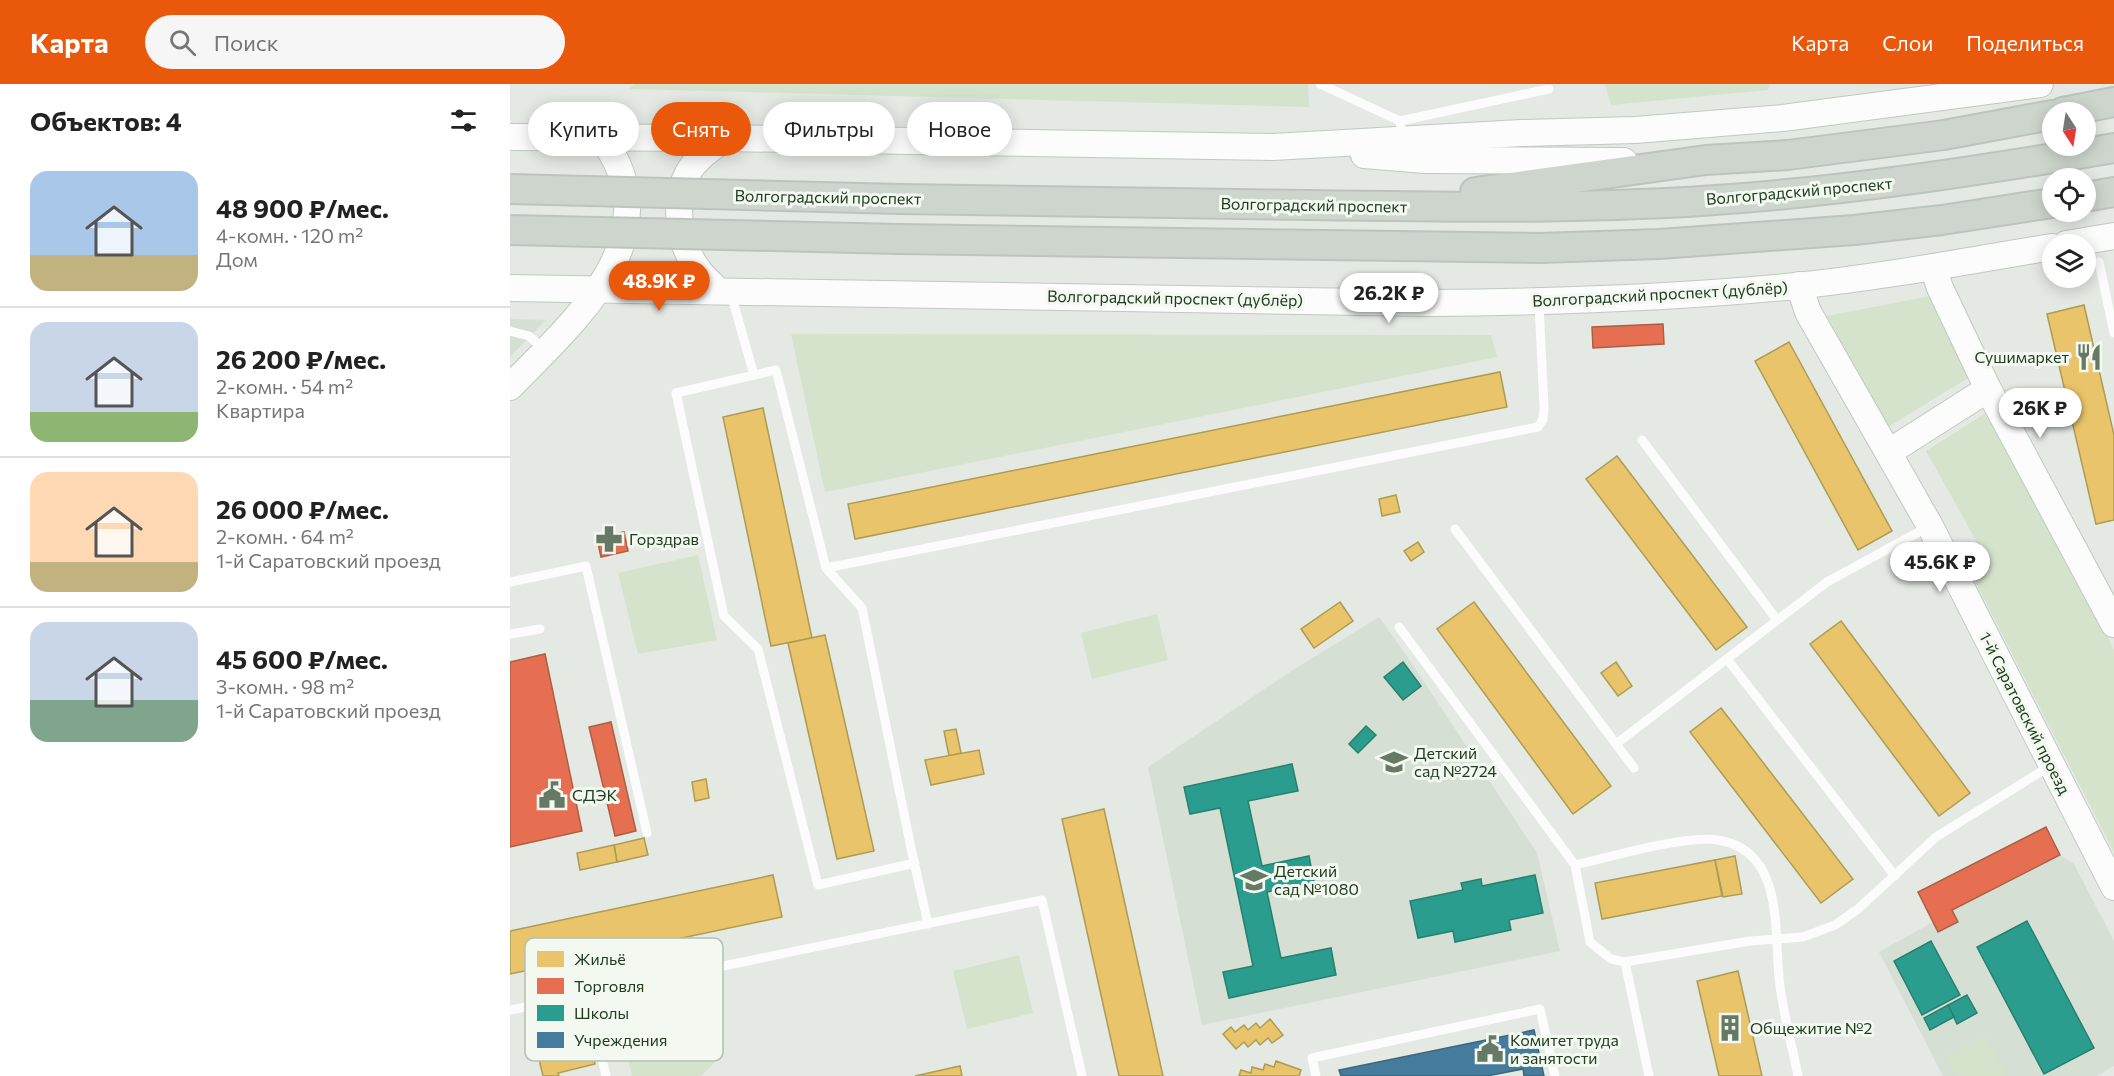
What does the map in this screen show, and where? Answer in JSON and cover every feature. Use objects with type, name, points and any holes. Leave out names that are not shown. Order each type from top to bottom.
[{"type":"main road","points":[[1273,147],[1401,130],[1521,133],[1635,130],[1772,119],[2040,84]]},
{"type":"main road","points":[[2096,106],[2114,102]]},
{"type":"main road","points":[[751,138],[1273,147],[1425,160],[1558,162],[1706,160],[1788,155],[1944,135],[2042,116]]},
{"type":"main road","points":[[510,137],[528,137]]},
{"type":"main road","name":"Волгоградский проспект","points":[[510,189],[901,199],[1376,206],[1576,206],[1839,190],[2114,148]]},
{"type":"main road","points":[[510,387],[599,291],[615,263],[626,222],[626,200],[623,179],[613,156]]},
{"type":"main road","points":[[702,156],[688,174],[681,194],[680,226],[685,247],[698,270],[724,291]]},
{"type":"main road","points":[[1376,206],[1706,160]]},
{"type":"main road","points":[[2096,195],[2114,192]]},
{"type":"main road","points":[[510,230],[899,239],[1470,247],[1659,244],[1854,230],[1942,220],[2042,205]]},
{"type":"main road","points":[[2096,239],[2114,236]]},
{"type":"main road","name":"Волгоградский проспект (дублёр)","points":[[510,288],[1429,303],[1539,302],[1703,294],[1799,285],[1933,267],[2042,249]]},
{"type":"main road","points":[[1933,267],[1940,288],[1988,389],[2102,589],[2114,624]]},
{"type":"main road","name":"1-й Саратовский проезд","points":[[1799,285],[1808,312],[1930,526],[2114,887]]},
{"type":"main road","points":[[1889,452],[1988,389]]},
{"type":"lane","points":[[1320,84],[1401,130],[1549,89]]},
{"type":"lane","points":[[2098,262],[2114,333]]},
{"type":"lane","points":[[724,291],[754,375]]},
{"type":"lane","points":[[826,568],[1538,427],[1543,419],[1544,407],[1539,302]]},
{"type":"lane","points":[[510,331],[530,336],[546,350]]},
{"type":"lane","points":[[915,863],[818,885],[758,650],[724,616],[676,393],[776,370],[826,568],[862,608],[928,924]]},
{"type":"lane","points":[[1642,440],[1777,620]]},
{"type":"lane","points":[[1616,744],[1827,582],[1930,526]]},
{"type":"lane","points":[[1455,529],[1634,768]]},
{"type":"lane","points":[[510,582],[586,566],[647,833]]},
{"type":"lane","points":[[1400,627],[1575,865],[1590,942],[1611,958],[1625,962],[1750,941],[1803,937],[1835,925],[1858,909],[1936,837],[2052,765]]},
{"type":"lane","points":[[510,634],[540,628]]},
{"type":"lane","points":[[1727,659],[1894,876]]},
{"type":"lane","points":[[1575,865],[1693,841],[1717,840],[1736,844],[1751,854],[1761,866],[1768,880],[1775,918],[1780,985],[1798,1076]]},
{"type":"lane","points":[[723,966],[1042,900],[1082,1076]]},
{"type":"lane","points":[[1625,962],[1649,1076]]},
{"type":"lane","points":[[510,1010],[525,1007]]},
{"type":"lane","points":[[1316,1076],[1312,1058],[1540,1009],[1555,1076]]},
{"type":"lane","points":[[603,1061],[606,1076]]},
{"type":"shaded area","points":[[510,319],[546,320],[510,357]]},
{"type":"shaded area","points":[[1379,617],[1537,853],[1560,951],[1202,1025],[1148,767],[1293,670]]},
{"type":"shaded area","points":[[2060,855],[2074,864],[2114,941],[2114,1066],[2097,1076],[1943,1076],[1879,952],[1933,922],[1958,922],[1952,910]]},
{"type":"green space","points":[[634,84],[1308,84],[1309,107],[629,89]]},
{"type":"green space","points":[[1605,84],[1770,84],[1768,90],[1611,105]]},
{"type":"green space","points":[[1930,296],[1968,378],[1888,427],[1827,316]]},
{"type":"green space","points":[[791,334],[1491,335],[1497,357],[825,492]]},
{"type":"green space","points":[[1986,413],[2084,588],[2114,650],[2114,852],[1967,566],[1978,544],[1926,451]]},
{"type":"green space","points":[[698,555],[717,640],[638,654],[618,573]]},
{"type":"green space","points":[[1157,614],[1168,660],[1092,679],[1081,633]]},
{"type":"green space","points":[[1019,955],[1033,1013],[967,1029],[953,971]]},
{"type":"green space","points":[[1985,1035],[2007,1076],[1956,1076],[1946,1056]]},
{"type":"green space","points":[[629,1061],[716,1061],[701,1076],[632,1076]]},
{"type":"building: Жильё","points":[[2084,305],[2114,435],[2114,520],[2096,524],[2047,314]]},
{"type":"building: Жильё","points":[[1789,342],[1892,531],[1858,550],[1755,361]]},
{"type":"building: Жильё","points":[[1500,372],[1507,407],[855,539],[848,504]]},
{"type":"building: Жильё","points":[[763,408],[812,638],[771,646],[723,417]]},
{"type":"building: Жильё","points":[[1617,456],[1747,627],[1716,650],[1586,479]]},
{"type":"building: Жильё","points":[[1396,495],[1400,512],[1382,516],[1379,499]]},
{"type":"building: Жильё","points":[[1418,542],[1424,552],[1411,561],[1404,551]]},
{"type":"building: Жильё","points":[[1340,602],[1353,621],[1314,648],[1301,629]]},
{"type":"building: Жильё","points":[[1474,602],[1611,786],[1573,814],[1437,629]]},
{"type":"building: Жильё","points":[[1841,621],[1970,793],[1939,816],[1810,644]]},
{"type":"building: Жильё","points":[[825,635],[874,851],[837,859],[788,643]]},
{"type":"building: Жильё","points":[[1616,662],[1632,686],[1618,696],[1601,673]]},
{"type":"building: Жильё","points":[[1721,708],[1853,879],[1821,903],[1690,732]]},
{"type":"building: Жильё","points":[[956,729],[961,753],[949,756],[944,731]]},
{"type":"building: Жильё","points":[[979,750],[984,774],[931,785],[925,760]]},
{"type":"building: Жильё","points":[[706,779],[709,798],[695,801],[692,782]]},
{"type":"building: Жильё","points":[[1104,809],[1163,1076],[1119,1076],[1062,819]]},
{"type":"building: Жильё","points":[[644,838],[648,855],[617,862],[614,845]]},
{"type":"building: Жильё","points":[[614,845],[617,862],[580,870],[577,853]]},
{"type":"building: Жильё","points":[[1735,856],[1742,894],[1723,897],[1715,860]]},
{"type":"building: Жильё","points":[[1715,860],[1722,896],[1602,919],[1595,883]]},
{"type":"building: Жильё","points":[[773,875],[782,917],[682,938],[525,938],[525,971],[510,974],[510,931]]},
{"type":"building: Жильё","name":"Общежитие №2","points":[[1738,971],[1762,1076],[1719,1076],[1697,981]]},
{"type":"building: Жильё","points":[[1270,1019],[1283,1035],[1272,1043],[1268,1038],[1260,1045],[1256,1040],[1248,1047],[1244,1042],[1236,1049],[1223,1034],[1231,1027],[1235,1032],[1244,1025],[1248,1030],[1256,1023],[1260,1028]]},
{"type":"building: Жильё","points":[[539,1061],[594,1061],[595,1064],[558,1073],[559,1076],[543,1076]]},
{"type":"building: Жильё","points":[[1276,1061],[1301,1070],[1299,1076],[1239,1076],[1241,1070],[1251,1073],[1252,1067],[1263,1070],[1265,1064],[1274,1067]]},
{"type":"building: Жильё","points":[[960,1066],[962,1076],[915,1076]]},
{"type":"building: Торговля","points":[[1663,324],[1664,344],[1593,348],[1592,327]]},
{"type":"building: Торговля","points":[[624,532],[628,551],[601,557],[597,538]]},
{"type":"building: Торговля","points":[[545,654],[582,831],[510,847],[510,662]]},
{"type":"building: Торговля","points":[[611,722],[636,831],[615,836],[589,727]]},
{"type":"building: Торговля","points":[[2046,827],[2060,855],[1952,910],[1958,922],[1938,932],[1918,892]]},
{"type":"building: Школы","points":[[1403,662],[1421,686],[1403,700],[1384,677]]},
{"type":"building: Школы","points":[[1366,726],[1376,735],[1358,753],[1349,744]]},
{"type":"building: Школы","points":[[1292,764],[1298,791],[1248,801],[1262,866],[1309,856],[1314,882],[1267,892],[1281,958],[1331,948],[1336,975],[1229,998],[1223,972],[1253,966],[1220,808],[1190,814],[1184,787]]},
{"type":"building: Школы","points":[[1535,875],[1543,913],[1509,920],[1511,930],[1455,942],[1453,931],[1418,938],[1410,901],[1463,890],[1461,883],[1481,879],[1482,886]]},
{"type":"building: Школы","points":[[2027,921],[2094,1048],[2044,1074],[1977,947]]},
{"type":"building: Школы","points":[[1931,941],[1960,995],[1922,1015],[1894,961]]},
{"type":"building: Школы","points":[[1967,995],[1977,1013],[1957,1024],[1948,1005]]},
{"type":"building: Школы","points":[[1948,1005],[1954,1017],[1930,1030],[1924,1018]]},
{"type":"building: Учреждения","name":"Комитет труда и занятости","points":[[1534,1030],[1544,1076],[1524,1076],[1523,1069],[1487,1076],[1341,1076],[1339,1070]]},
{"type":"place","name":"Сушимаркет","points":[[2089,357]]},
{"type":"place","name":"Горздрав","points":[[609,539]]},
{"type":"place","name":"Детский сад №2724","points":[[1394,762]]},
{"type":"place","name":"СДЭК","points":[[552,795]]},
{"type":"place","name":"Детский сад №1080","points":[[1254,880]]},
{"type":"place","name":"Общежитие №2","points":[[1730,1028]]},
{"type":"place","name":"Комитет труда и занятости","points":[[1490,1049]]}]
